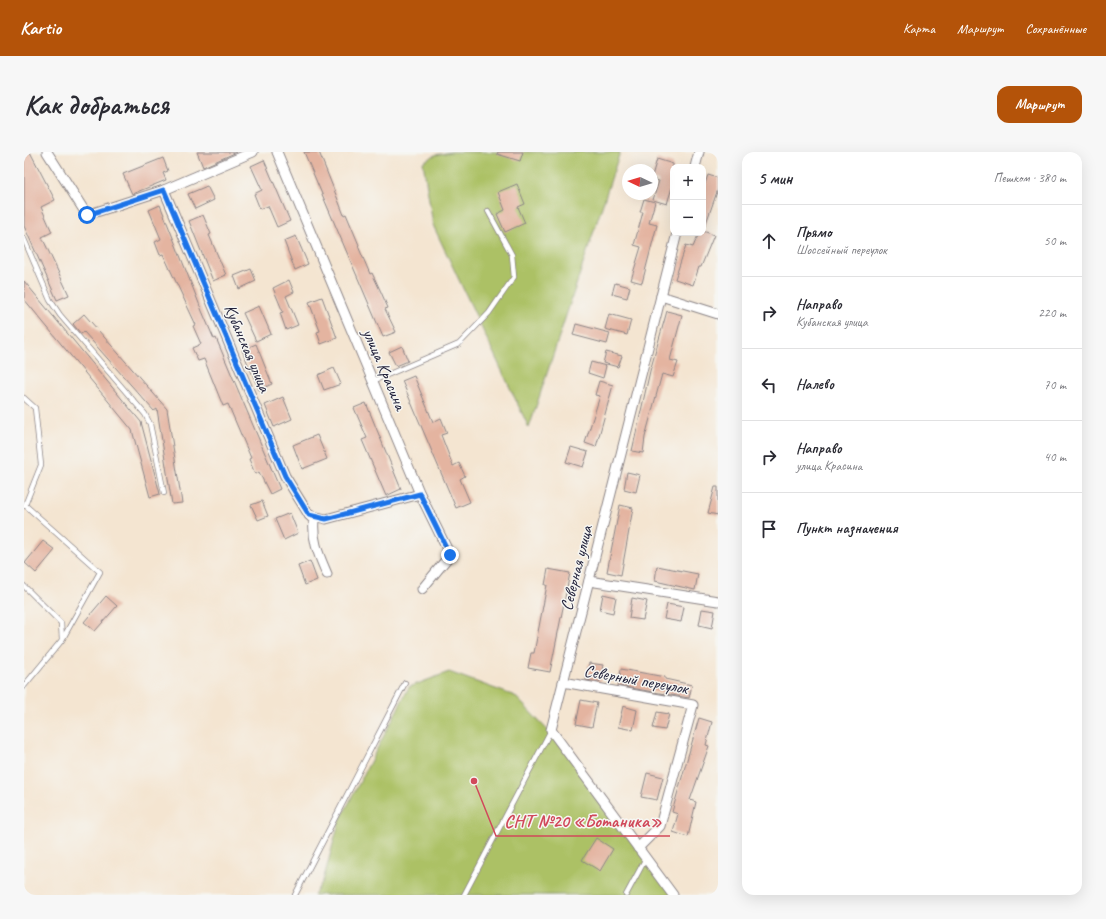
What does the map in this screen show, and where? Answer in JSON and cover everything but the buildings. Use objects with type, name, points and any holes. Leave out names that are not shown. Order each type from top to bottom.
[{"type":"street","points":[[47,152],[87,215],[164,190],[254,152]]},
{"type":"street","name":"улица Красина","points":[[277,152],[420,494],[450,555],[422,589]]},
{"type":"street","points":[[696,164],[699,152]]},
{"type":"street","name":"Кубанская улица","points":[[164,190],[285,476],[309,515],[314,520],[313,532],[315,547],[327,574]]},
{"type":"street","name":"Северная улица","points":[[551,730],[677,236]]},
{"type":"street","points":[[661,296],[718,314]]},
{"type":"street","points":[[309,515],[326,519],[420,494]]},
{"type":"street","points":[[589,581],[718,601]]},
{"type":"street","name":"Северный переулок","points":[[563,682],[693,705],[660,826],[638,848]]},
{"type":"street","points":[[551,730],[673,895]]},
{"type":"lane","points":[[373,381],[459,344],[489,313],[514,277],[512,255],[488,211]]},
{"type":"lane","points":[[24,240],[50,300],[60,315],[145,414],[150,424],[164,493]]},
{"type":"lane","points":[[24,398],[35,408],[41,465],[25,505],[100,572],[62,640],[24,686]]},
{"type":"lane","points":[[24,586],[61,623],[62,640]]},
{"type":"lane","points":[[296,895],[406,683]]},
{"type":"lane","name":"Северная улица","points":[[464,895],[551,730]]},
{"type":"lane","points":[[626,895],[646,858]]},
{"type":"green space","points":[[451,152],[620,152],[529,428],[433,225],[423,162],[435,155]]},
{"type":"green space","points":[[449,672],[515,696],[556,739],[676,895],[314,895],[323,881],[339,822],[409,687]]},
{"type":"place","name":"СНТ №20 «Ботаника»","points":[[474,781]]},
{"type":"route","points":[[87,215],[164,190],[285,476],[309,515],[326,519],[420,494],[450,555]]}]
